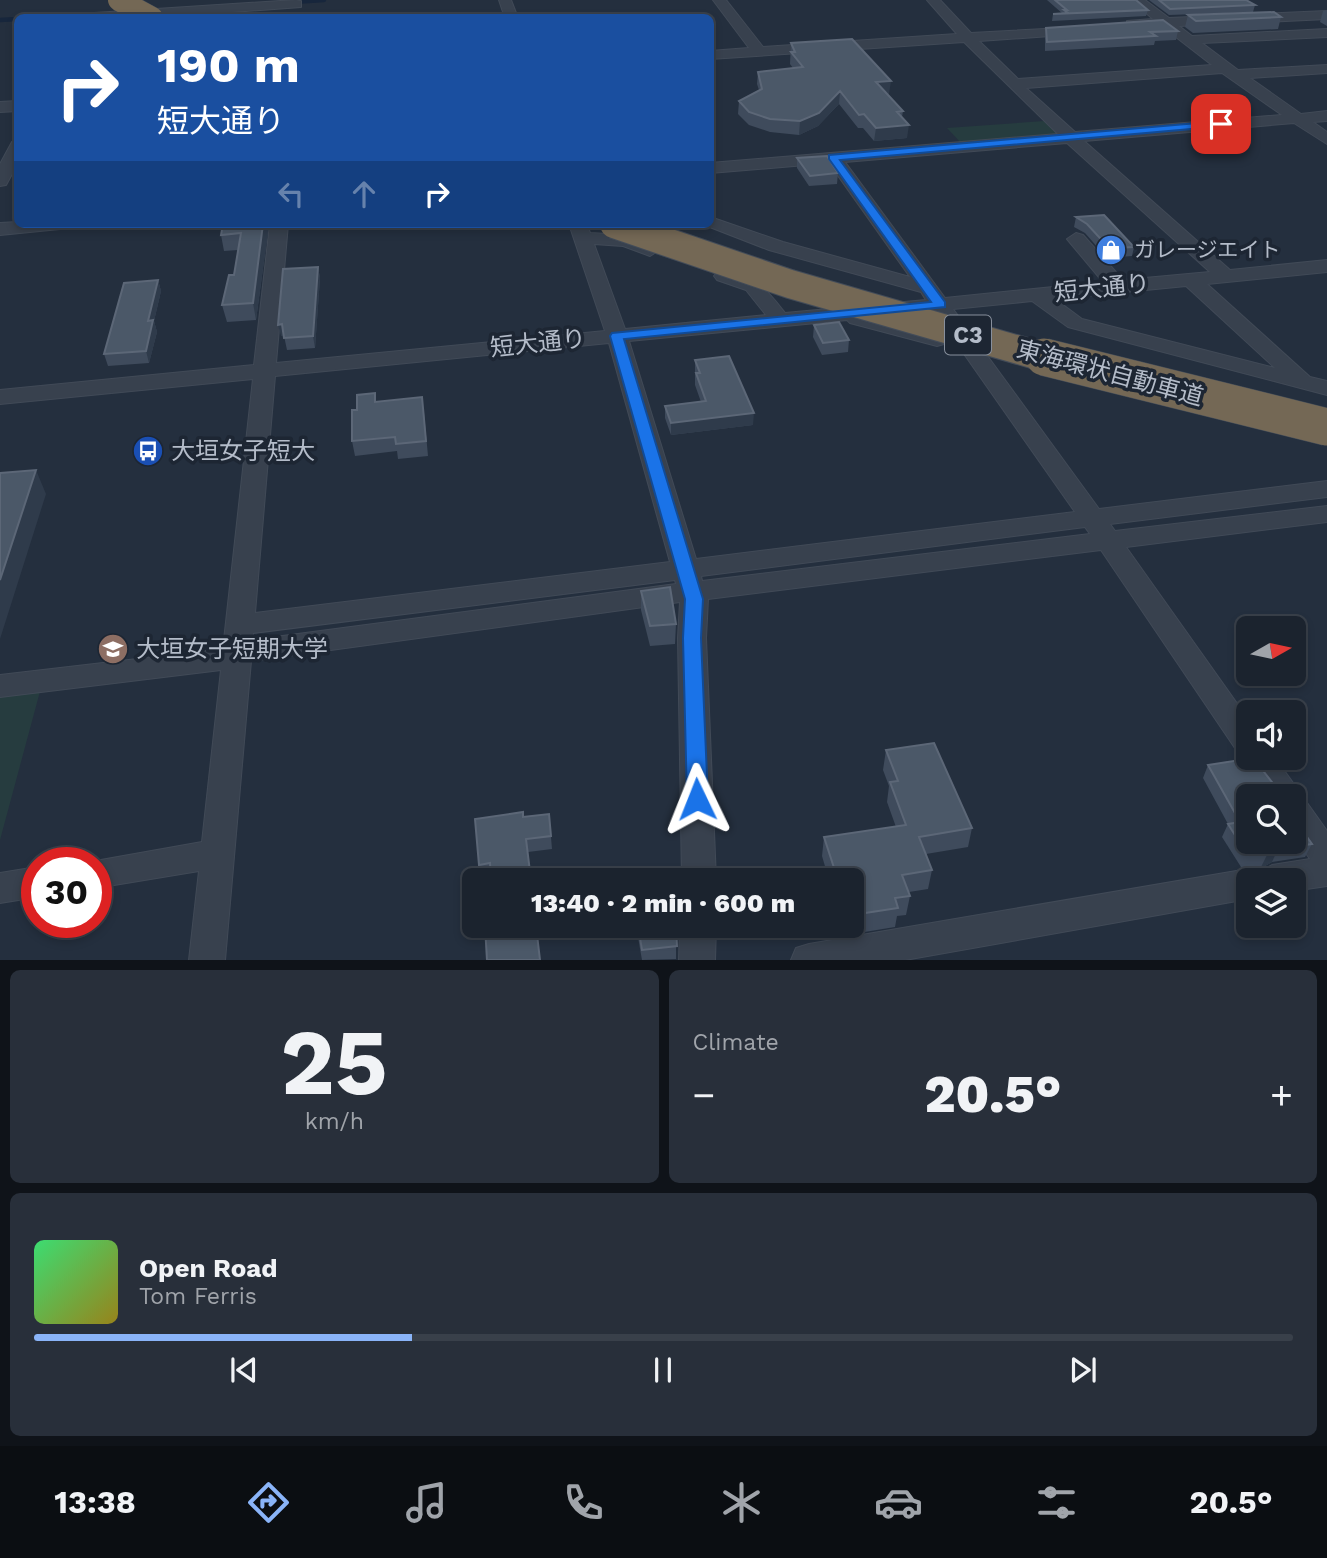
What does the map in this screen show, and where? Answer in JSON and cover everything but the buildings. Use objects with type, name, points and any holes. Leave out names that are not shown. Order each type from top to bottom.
[{"type":"highway","name":"東海環状自動車道","points":[[626,228],[790,283],[994,343],[1327,427]]},
{"type":"street","points":[[95,0],[123,11]]},
{"type":"street","points":[[179,0],[205,14]]},
{"type":"street","points":[[719,0],[759,52]]},
{"type":"street","points":[[933,0],[966,37],[1070,136],[1226,276]]},
{"type":"street","points":[[1137,0],[1186,40],[1327,139]]},
{"type":"street","points":[[103,14],[296,4]]},
{"type":"street","points":[[1117,24],[1327,15]]},
{"type":"street","points":[[714,55],[1097,27]]},
{"type":"street","points":[[1186,40],[1327,33]]},
{"type":"street","points":[[1015,84],[1327,69]]},
{"type":"street","points":[[714,168],[1327,116]]},
{"type":"street","points":[[0,181],[14,153]]},
{"type":"street","points":[[832,157],[1101,530],[1236,726]]},
{"type":"street","points":[[714,224],[934,296]]},
{"type":"street","points":[[207,960],[279,228]]},
{"type":"street","points":[[580,231],[626,241],[753,286],[780,320]]},
{"type":"street","points":[[580,231],[617,336],[689,581],[699,868]]},
{"type":"street","points":[[1076,239],[1118,286]]},
{"type":"street","name":"短大通り","points":[[0,397],[839,314],[934,296],[1036,295],[1327,266]]},
{"type":"street","points":[[1190,279],[1327,404]]},
{"type":"street","points":[[1036,295],[1075,323],[1327,388]]},
{"type":"street","points":[[839,314],[1327,444]]},
{"type":"street","points":[[1101,530],[1327,489]]},
{"type":"street","points":[[0,686],[239,643],[689,581],[1101,530],[1327,514]]},
{"type":"street","points":[[1306,828],[1327,858]]},
{"type":"street","points":[[112,870],[217,854]]},
{"type":"street","points":[[1306,874],[1327,871]]},
{"type":"street","points":[[0,888],[21,885]]},
{"type":"street","points":[[809,960],[1236,886]]},
{"type":"street","points":[[697,960],[698,938]]},
{"type":"green space","points":[[1044,121],[1059,135],[962,144],[947,128]]},
{"type":"green space","points":[[42,684],[0,840],[0,689]]},
{"type":"waterway","points":[[293,2],[324,0]]},
{"type":"waterway","points":[[0,20],[14,19]]},
{"type":"place","name":"ガレージエイト","points":[[1111,250]]},
{"type":"place","name":"大垣女子短大","points":[[148,451]]},
{"type":"place","name":"大垣女子短期大学","points":[[113,649]]},
{"type":"route","points":[[697,799],[692,638],[694,599],[617,336],[940,305],[832,157],[1221,124]]}]
